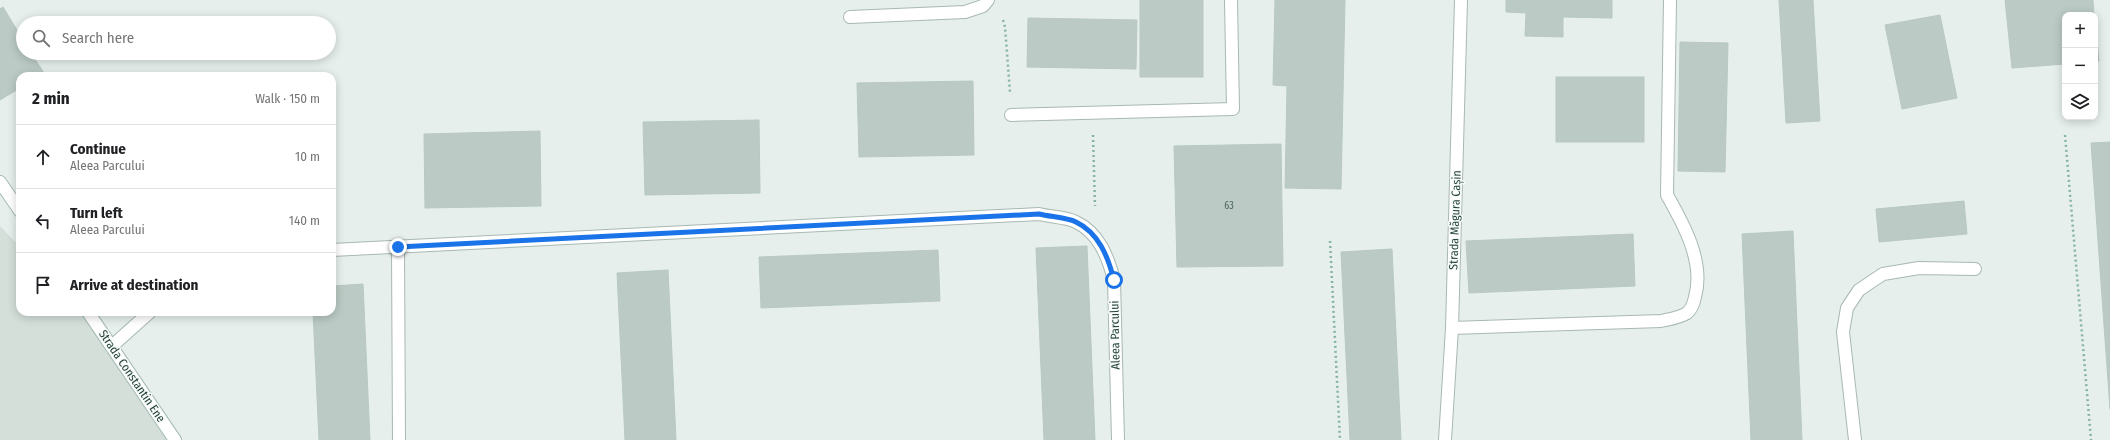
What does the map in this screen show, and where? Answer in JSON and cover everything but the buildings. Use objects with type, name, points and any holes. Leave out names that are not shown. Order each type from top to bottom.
[{"type":"street","points":[[850,17],[965,12],[983,6],[988,0]]},
{"type":"street","points":[[1011,115],[1233,109],[1231,0]]},
{"type":"street","name":"Strada Măgura Cașin","points":[[1445,440],[1452,328],[1461,0]]},
{"type":"street","points":[[1452,328],[1661,321],[1676,318],[1688,312],[1694,303],[1698,289],[1695,257],[1683,222],[1667,195],[1670,0]]},
{"type":"street","points":[[0,182],[16,205]]},
{"type":"street","name":"Aleea Parcului","points":[[336,250],[1039,214],[1076,222],[1095,236],[1108,257],[1114,280],[1118,440]]},
{"type":"street","points":[[398,247],[399,440]]},
{"type":"street","points":[[1855,440],[1843,332],[1847,308],[1859,290],[1883,274],[1919,268],[1976,269]]},
{"type":"street","name":"Strada Constantin Ene","points":[[91,316],[175,440]]},
{"type":"street","points":[[112,346],[146,316]]},
{"type":"path","points":[[1001,14],[1005,27],[1011,115]]},
{"type":"path","points":[[1093,112],[1095,236]]},
{"type":"path","points":[[2065,135],[2091,440]]},
{"type":"path","points":[[1330,241],[1340,440]]},
{"type":"shaded area","points":[[0,226],[16,243],[16,316],[84,316],[112,346],[175,440],[0,440]]},
{"type":"route","points":[[398,247],[1039,214],[1076,222],[1095,236],[1108,257],[1114,280]]}]
